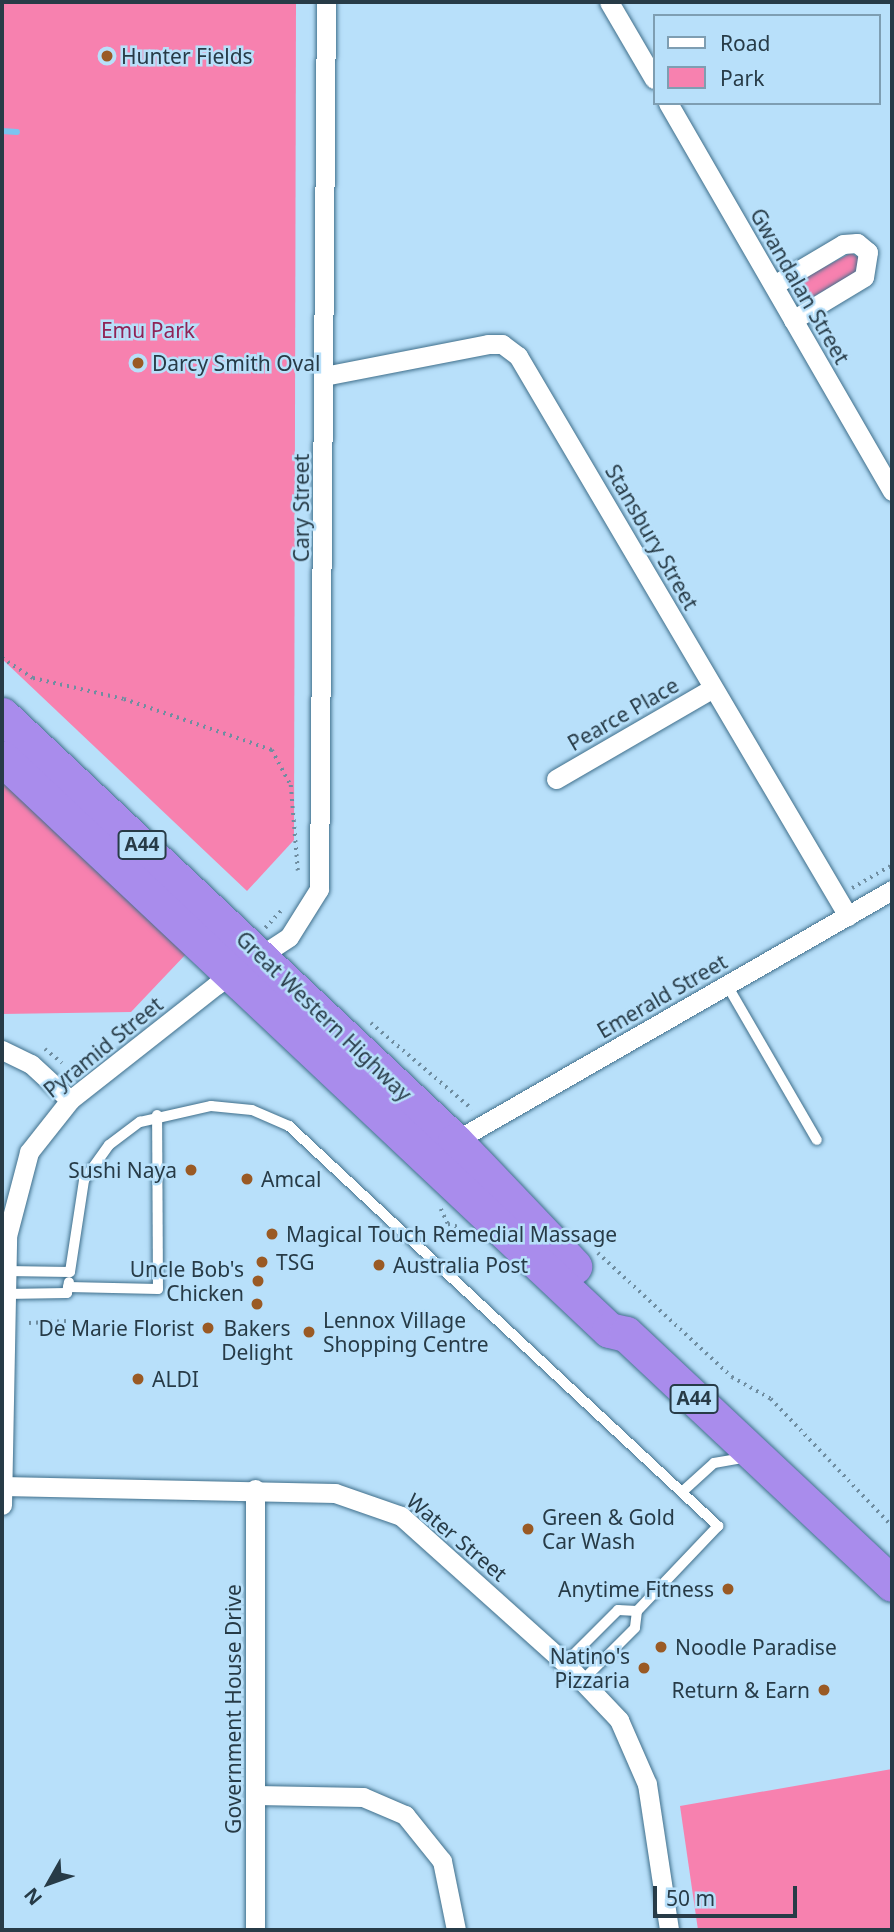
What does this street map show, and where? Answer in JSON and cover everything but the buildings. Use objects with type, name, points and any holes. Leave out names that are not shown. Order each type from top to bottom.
[{"type":"highway","name":"Great Western Highway","points":[[2,715],[264,945],[623,1318],[626,1334]]},
{"type":"highway","name":"Great Western Highway","points":[[2,758],[609,1330],[626,1334],[892,1584]]},
{"type":"street","name":"Cary Street","points":[[233,975],[264,945],[308,914],[321,876],[326,2]]},
{"type":"street","points":[[609,2],[652,76]]},
{"type":"street","name":"Gwandalan Street","points":[[669,105],[892,491]]},
{"type":"street","points":[[774,285],[843,244],[857,243],[868,252],[864,277],[793,320]]},
{"type":"street","name":"Stansbury Street","points":[[324,376],[488,344],[511,349],[848,916]]},
{"type":"street","name":"Pearce Place","points":[[556,779],[713,688]]},
{"type":"street","name":"Emerald Street","points":[[455,1141],[892,890]]},
{"type":"street","name":"Pyramid Street","points":[[2,1505],[5,1271],[21,1167],[48,1122],[70,1100],[233,975]]},
{"type":"street","points":[[2,1050],[31,1064],[70,1100]]},
{"type":"street","name":"Water Street","points":[[2,1486],[255,1489],[335,1493],[401,1517],[565,1663],[619,1720],[640,1762],[669,1930]]},
{"type":"street","name":"Government House Drive","points":[[255,1489],[255,1930]]},
{"type":"street","points":[[256,1795],[363,1797],[405,1815],[442,1861],[456,1930]]},
{"type":"lane","points":[[727,985],[817,1140]]},
{"type":"lane","points":[[67,1290],[82,1186],[93,1163],[124,1131],[156,1115],[227,1106],[289,1126],[718,1526],[636,1611],[635,1628],[583,1680]]},
{"type":"lane","points":[[4,1303],[67,1290],[159,1289],[156,1115]]},
{"type":"lane","points":[[5,1271],[70,1272]]},
{"type":"lane","points":[[682,1492],[723,1458],[762,1463]]},
{"type":"lane","points":[[565,1663],[618,1610],[636,1611]]},
{"type":"path","points":[[2,659],[33,678],[124,699],[272,750],[291,785],[299,879]]},
{"type":"path","points":[[850,889],[892,864]]},
{"type":"path","points":[[264,945],[288,904]]},
{"type":"path","points":[[359,1015],[471,1108]]},
{"type":"path","points":[[439,1235],[448,1224]]},
{"type":"path","points":[[594,1250],[732,1377],[771,1399],[892,1526]]},
{"type":"path","points":[[29,1323],[67,1321]]},
{"type":"green space","name":"Emu Park","points":[[2,2],[296,2],[294,840],[247,891],[2,659]]},
{"type":"green space","points":[[851,253],[859,258],[855,273],[809,299],[795,295],[798,281]]},
{"type":"green space","points":[[2,780],[187,953],[131,1012],[2,1014]]},
{"type":"green space","points":[[892,1769],[892,1930],[698,1930],[680,1806]]},
{"type":"waterway","points":[[2,131],[17,132]]},
{"type":"place","name":"Hunter Fields","points":[[107,56]]},
{"type":"place","name":"Darcy Smith Oval","points":[[138,363]]},
{"type":"place","name":"Sushi Naya","points":[[191,1170]]},
{"type":"place","name":"Amcal","points":[[247,1179]]},
{"type":"place","name":"Magical Touch Remedial Massage","points":[[272,1234]]},
{"type":"place","name":"TSG","points":[[262,1262]]},
{"type":"place","name":"Australia Post","points":[[379,1265]]},
{"type":"place","name":"Uncle Bob's Chicken","points":[[258,1281]]},
{"type":"place","name":"Bakers Delight","points":[[257,1304]]},
{"type":"place","name":"De Marie Florist","points":[[208,1328]]},
{"type":"place","name":"Lennox Village Shopping Centre","points":[[309,1332]]},
{"type":"place","name":"ALDI","points":[[138,1379]]},
{"type":"place","name":"Green & Gold Car Wash","points":[[528,1529]]},
{"type":"place","name":"Anytime Fitness","points":[[728,1589]]},
{"type":"place","name":"Noodle Paradise","points":[[661,1647]]},
{"type":"place","name":"Natino's Pizzaria","points":[[644,1668]]},
{"type":"place","name":"Return & Earn","points":[[824,1690]]}]
